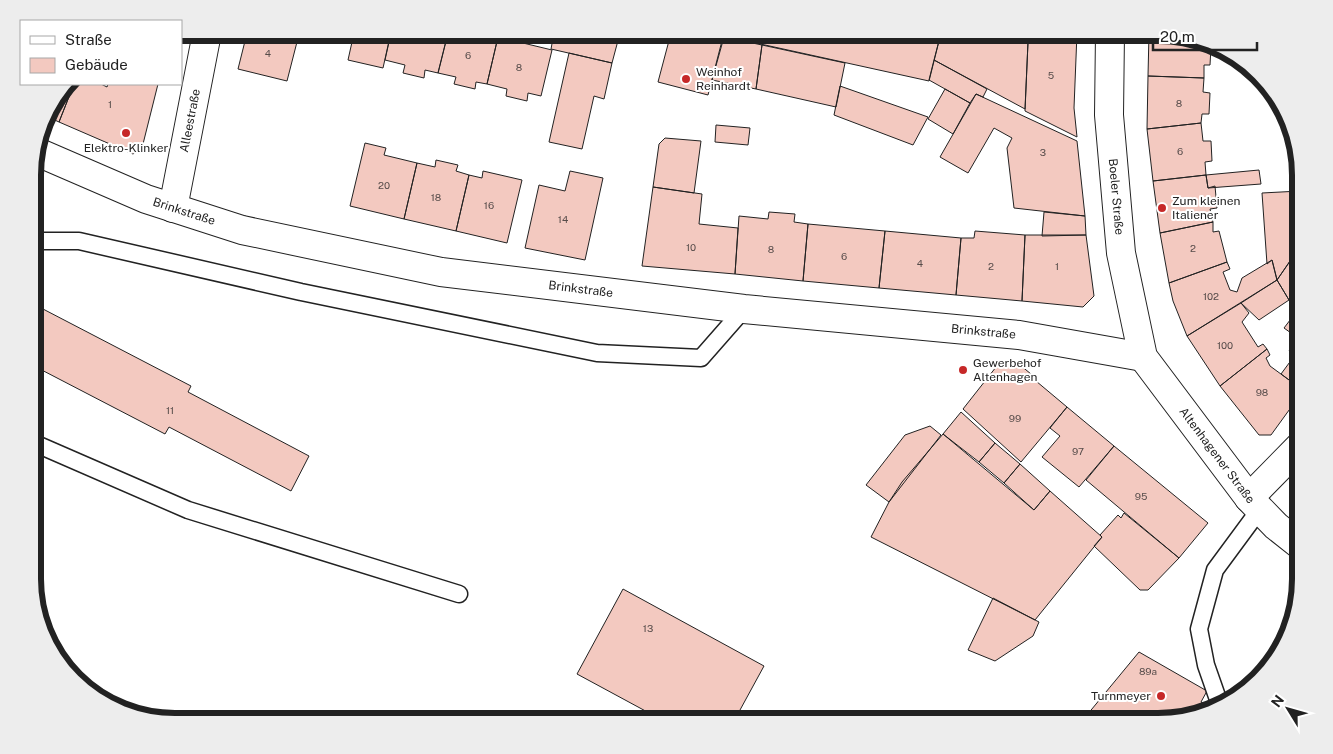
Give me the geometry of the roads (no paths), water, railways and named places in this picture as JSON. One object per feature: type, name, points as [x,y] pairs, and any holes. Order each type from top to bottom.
[{"type":"street","name":"Alleestraße","points":[[173,208],[205,41]]},
{"type":"street","name":"Boeler Straße","points":[[1110,41],[1109,115],[1121,253],[1143,357]]},
{"type":"street","name":"Brinkstraße","points":[[43,154],[146,199],[242,230],[442,272],[744,309],[1020,336],[1143,357]]},
{"type":"street","name":"Altenhagener Straße","points":[[1143,357],[1255,504],[1291,537]]},
{"type":"street","points":[[1255,504],[1291,458]]},
{"type":"lane","points":[[41,241],[79,241],[301,292],[597,353],[701,358],[744,309]]},
{"type":"lane","points":[[41,446],[188,510],[459,594]]},
{"type":"lane","points":[[1218,699],[1206,665],[1199,628],[1215,570],[1255,504]]},
{"type":"place","name":"Weinhof Reinhardt","points":[[686,79]]},
{"type":"place","name":"Elektro-Klinker","points":[[126,133]]},
{"type":"place","name":"Zum kleinen Italiener","points":[[1162,208]]},
{"type":"place","name":"Gewerbehof Altenhagen","points":[[963,370]]},
{"type":"place","name":"Turnmeyer","points":[[1161,696]]}]
